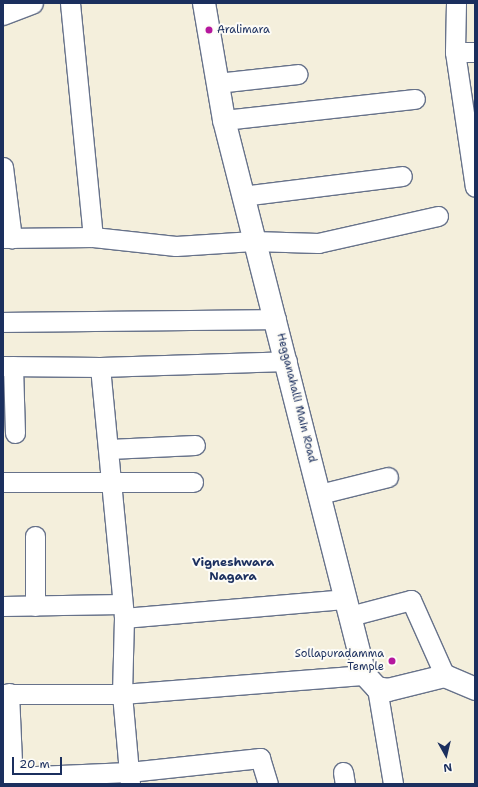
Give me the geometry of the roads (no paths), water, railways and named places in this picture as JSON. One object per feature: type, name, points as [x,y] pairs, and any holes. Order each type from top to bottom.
[{"type":"main road","points":[[3,14],[32,3]]},
{"type":"main road","name":"Hegganahalli Main Road","points":[[204,3],[224,120],[253,241],[287,361],[348,607],[371,681]]},
{"type":"main road","points":[[371,681],[388,690],[445,676],[475,689]]},
{"type":"street","points":[[70,3],[93,237]]},
{"type":"street","points":[[456,3],[455,52],[470,138],[475,187]]},
{"type":"street","points":[[455,52],[475,52]]},
{"type":"street","points":[[217,83],[298,74]]},
{"type":"street","points":[[224,120],[415,100]]},
{"type":"street","points":[[3,167],[7,238],[93,237],[176,246],[253,241],[318,243],[438,216]]},
{"type":"street","points":[[242,196],[402,176]]},
{"type":"street","points":[[3,322],[276,319]]},
{"type":"street","points":[[15,433],[8,366],[100,367],[287,361]]},
{"type":"street","points":[[100,367],[114,482],[123,611],[122,694],[129,778]]},
{"type":"street","points":[[109,449],[194,445]]},
{"type":"street","points":[[320,494],[388,477]]},
{"type":"street","points":[[3,482],[193,482]]},
{"type":"street","points":[[35,536],[35,606]]},
{"type":"street","points":[[3,606],[35,606],[123,611],[348,607],[411,600],[445,676]]},
{"type":"street","points":[[268,784],[260,758],[129,778],[13,780],[7,752],[6,694],[122,694],[371,681],[393,784]]},
{"type":"place","name":"Aralimara","points":[[209,30]]},
{"type":"place","name":"Sollapuradamma Temple","points":[[392,661]]},
{"type":"district","name":"Vigneshwara Nagara","points":[[233,570]]}]
